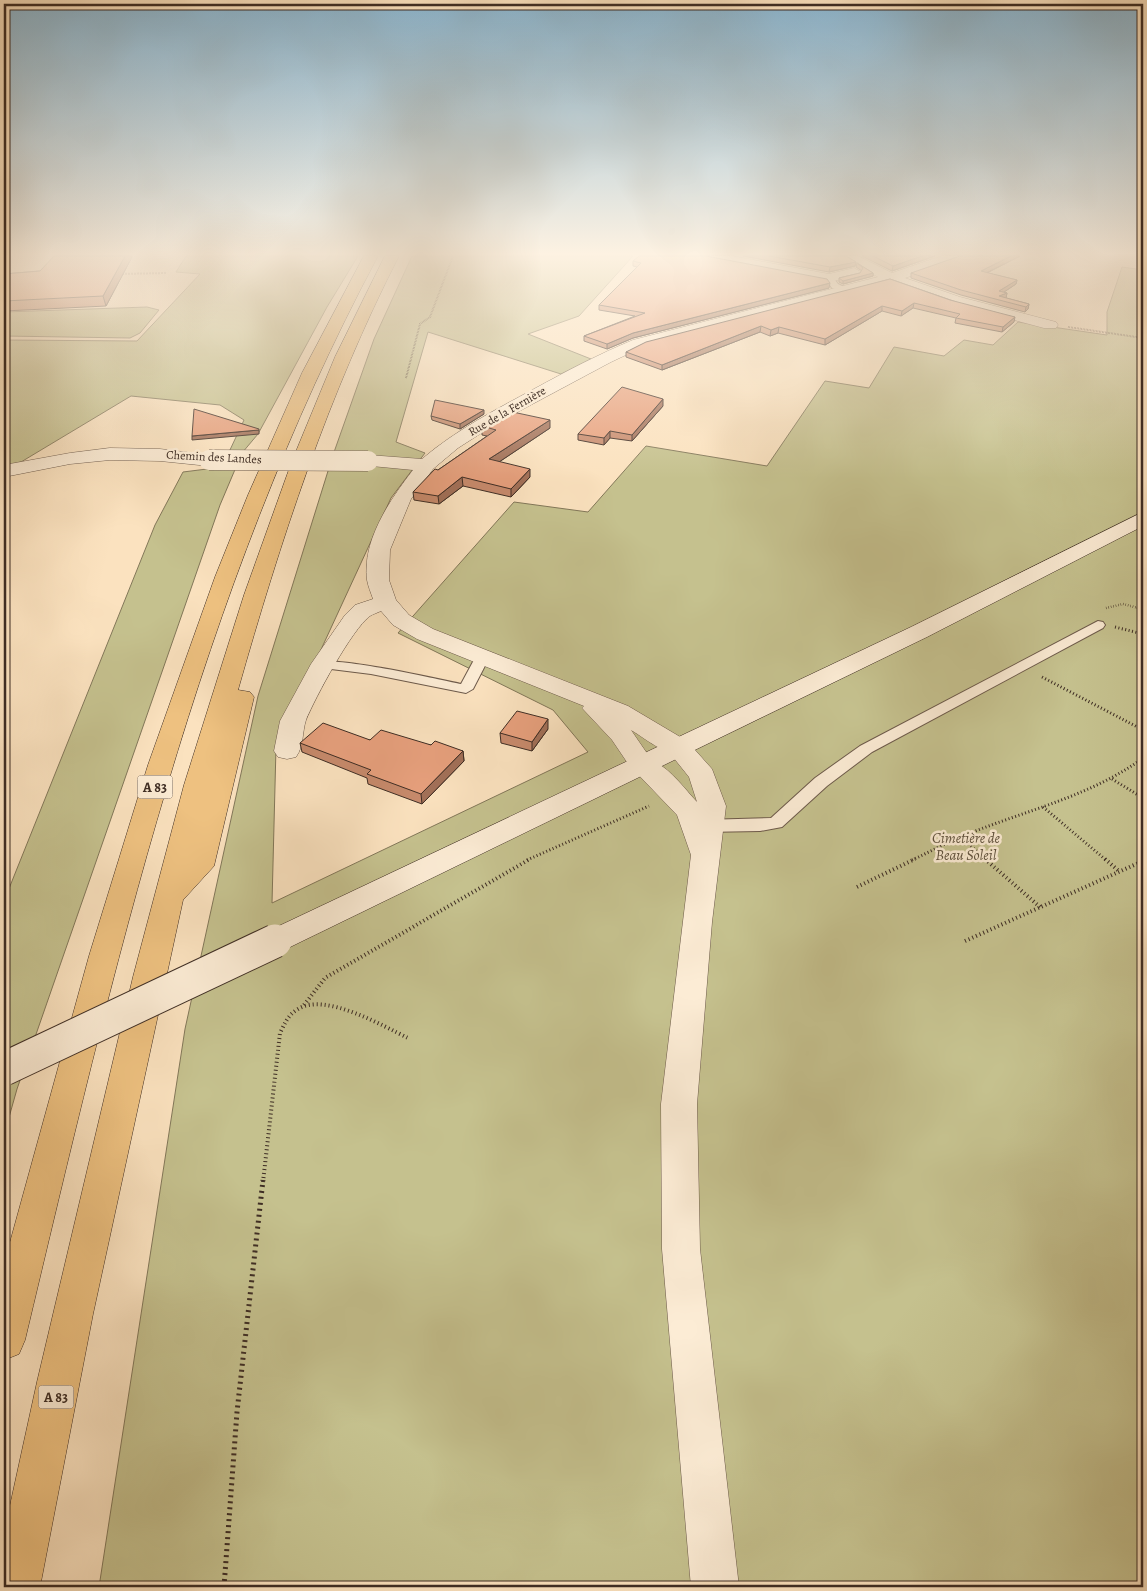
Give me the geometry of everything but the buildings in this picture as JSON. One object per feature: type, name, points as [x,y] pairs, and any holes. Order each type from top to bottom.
[{"type":"highway","name":"A 83","points":[[4,1340],[55,1139],[121,902],[190,675],[252,510],[280,442],[332,330]]},
{"type":"highway","name":"A 83","points":[[16,1587],[96,1208],[168,898],[196,788],[228,676],[276,533],[324,403],[356,330]]},
{"type":"highway","points":[[168,898],[199,866],[245,681],[295,525],[342,392],[368,330]]},
{"type":"street","name":"Rue de la Fernière","points":[[684,330],[630,347],[562,380],[491,419],[451,444],[426,465],[402,499],[379,550],[378,580],[385,602],[401,620],[425,634],[482,658],[619,711],[678,747],[702,775],[712,806],[703,836],[679,1104],[681,1240],[715,1587]]},
{"type":"street","name":"Chemin des Landes","points":[[4,471],[59,460],[109,454],[159,455],[209,460],[368,461],[426,465]]},
{"type":"street","points":[[4,1069],[920,632],[1143,518]]},
{"type":"street","points":[[287,751],[293,720],[323,664],[353,620],[363,610],[385,602]]},
{"type":"street","name":"Rue de la Fernière","points":[[587,700],[622,735],[642,764],[690,812],[703,836]]},
{"type":"lane","points":[[703,836],[776,823],[821,782],[866,749],[1021,666],[1103,626]]},
{"type":"lane","points":[[323,664],[371,670],[466,689],[482,658]]},
{"type":"path","points":[[406,378],[418,330]]},
{"type":"path","points":[[1088,330],[1143,338]]},
{"type":"path","points":[[1143,609],[1123,604],[1106,606],[1103,626],[1129,628],[1143,634]]},
{"type":"path","points":[[1021,666],[1143,730]]},
{"type":"path","points":[[857,887],[910,864],[960,837],[1043,807],[1112,778],[1143,758]]},
{"type":"path","points":[[1112,778],[1143,798]]},
{"type":"path","points":[[224,1587],[237,1412],[272,1094],[280,1033],[289,1015],[304,1005],[325,978],[528,860],[675,795]]},
{"type":"path","points":[[1043,807],[1120,872]]},
{"type":"path","points":[[960,837],[1040,907]]},
{"type":"path","points":[[965,941],[1143,861]]},
{"type":"path","points":[[304,1005],[322,1004],[349,1010],[408,1038]]},
{"type":"green space","points":[[4,330],[142,330],[130,338],[4,336]]},
{"type":"green space","points":[[147,330],[314,330],[258,434],[242,453],[220,505],[17,1089],[4,1135],[4,901],[155,525],[183,472],[215,468],[229,452],[244,420],[220,405],[131,396],[21,462],[4,466],[4,340],[137,341]]},
{"type":"green space","name":"Cimetière de Beau Soleil","points":[[378,330],[539,330],[528,334],[591,359],[561,374],[428,332],[396,442],[425,453],[391,498],[276,747],[272,903],[588,752],[553,710],[398,633],[514,502],[588,512],[646,446],[767,466],[825,381],[869,388],[894,347],[944,356],[964,340],[993,345],[1009,330],[1074,330],[1107,335],[1107,330],[1143,330],[1143,1587],[99,1587],[185,1029],[258,696],[333,455]]}]
